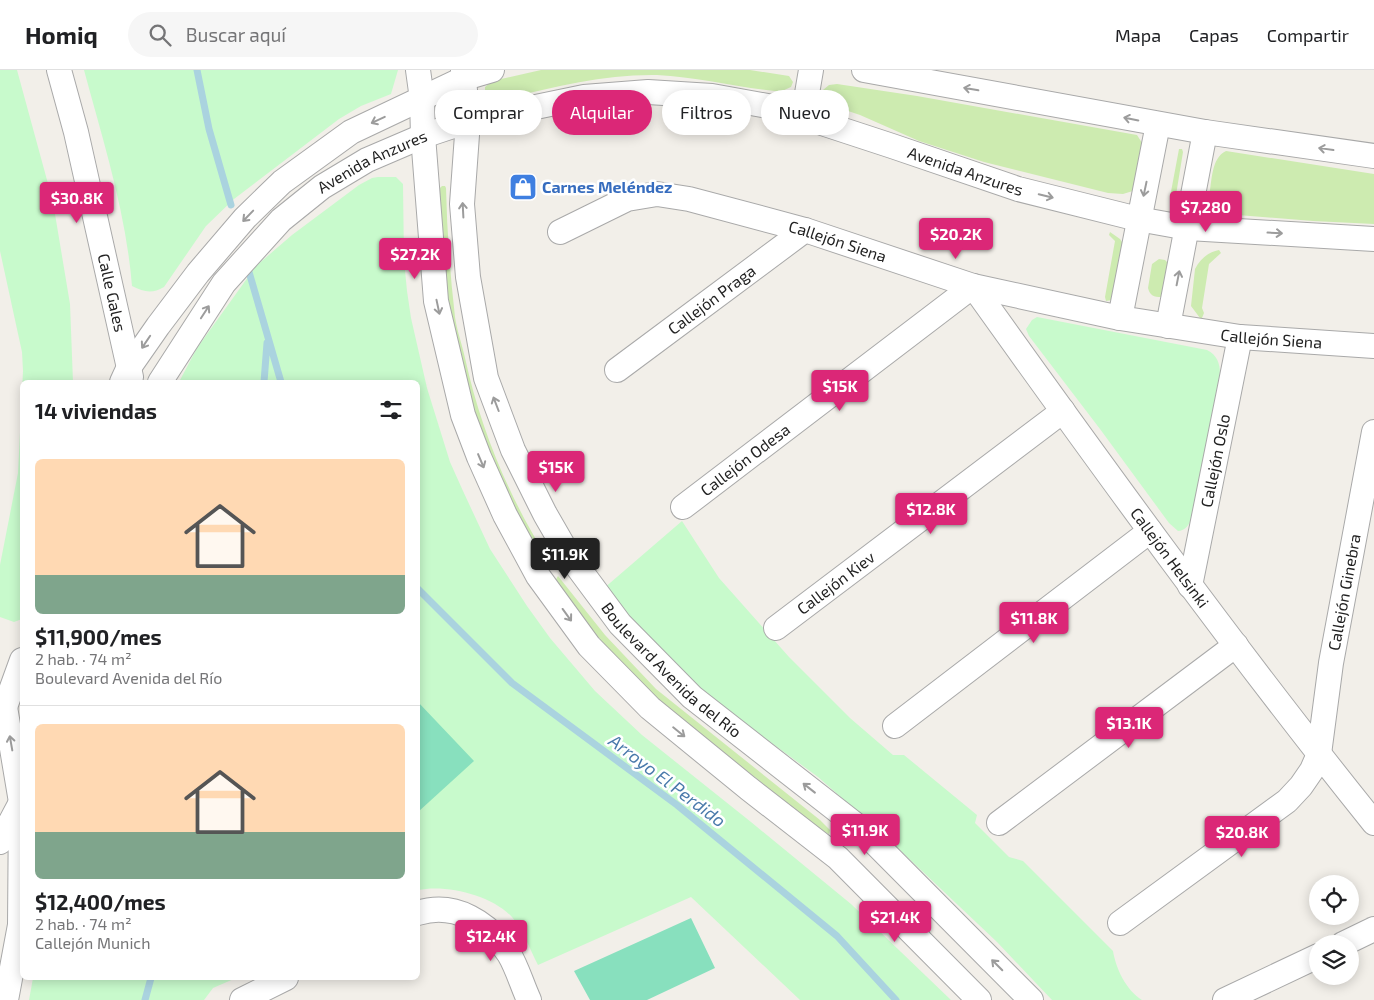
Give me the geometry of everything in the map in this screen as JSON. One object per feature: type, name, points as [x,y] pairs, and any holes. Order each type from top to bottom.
[{"type":"street","name":"Calle Gales","points":[[59,70],[80,149],[128,378]]},
{"type":"street","points":[[418,70],[422,98],[423,136],[436,301],[463,415],[479,457],[505,514],[538,576],[589,646],[650,708],[838,858],[980,1000]]},
{"type":"street","name":"Avenida Anzures","points":[[128,378],[158,326],[198,273],[245,218],[282,182],[351,132],[422,98],[464,74],[492,70]]},
{"type":"street","points":[[808,90],[811,70]]},
{"type":"street","points":[[864,70],[1205,132],[1374,156]]},
{"type":"street","name":"Boulevard Avenida del Río","points":[[464,74],[465,90]]},
{"type":"street","name":"Avenida Anzures","points":[[542,106],[584,97],[648,92],[712,96],[761,106]]},
{"type":"street","points":[[1120,318],[1158,124]]},
{"type":"street","name":"Avenida Anzures","points":[[161,380],[224,283],[281,220],[322,187],[367,160],[435,132]]},
{"type":"street","name":"Avenida Anzures","points":[[849,132],[1018,189],[1138,219],[1188,228],[1374,239]]},
{"type":"street","points":[[1168,326],[1205,132]]},
{"type":"street","name":"Boulevard Avenida del Río","points":[[467,135],[462,204],[468,277],[486,378],[513,450],[545,514],[568,554],[620,624],[692,697],[861,829],[1031,1000]]},
{"type":"street","name":"Callejón Siena","points":[[560,232],[627,199],[657,194],[689,199],[805,230],[973,286],[1120,318],[1240,337],[1374,346]]},
{"type":"street","name":"Callejón Praga","points":[[616,370],[805,230]]},
{"type":"street","name":"Callejón Helsinki","points":[[973,286],[1190,586],[1374,823]]},
{"type":"street","name":"Callejón Odesa","points":[[683,507],[973,286]]},
{"type":"street","name":"Callejón Oslo","points":[[1190,586],[1240,337]]},
{"type":"street","name":"Callejón Kiev","points":[[776,628],[1063,411]]},
{"type":"street","name":"Callejón Ginebra","points":[[1120,924],[1287,801],[1312,770],[1319,754],[1331,663],[1374,432]]},
{"type":"street","points":[[895,726],[1150,531]]},
{"type":"street","points":[[538,576],[568,554]]},
{"type":"street","points":[[999,823],[1236,645]]},
{"type":"street","points":[[20,665],[2,711],[20,791]]},
{"type":"street","points":[[0,842],[20,804]]},
{"type":"street","points":[[838,858],[861,829]]},
{"type":"street","points":[[420,912],[443,909],[463,913],[477,920],[496,936],[510,955],[528,1000]]},
{"type":"street","points":[[6,1000],[20,925]]},
{"type":"street","points":[[1359,936],[1374,929]]},
{"type":"street","points":[[1225,1000],[1309,960]]},
{"type":"street","points":[[242,1000],[282,980]]},
{"type":"green space","points":[[0,70],[17,70],[53,202],[70,304],[73,380],[22,380],[22,352],[0,251]]},
{"type":"green space","points":[[84,70],[398,70],[391,94],[361,106],[339,119],[234,199],[206,226],[164,287],[156,291],[148,291],[132,286],[125,231],[119,204]]},
{"type":"green space","points":[[541,70],[750,70],[789,76],[793,82],[791,87],[784,90],[768,90],[672,76],[637,75],[597,79],[542,90],[485,90],[485,87],[492,81]]},
{"type":"green space","points":[[837,84],[917,96],[1137,135],[1144,146],[1136,190],[1123,194],[1108,193],[984,162],[919,141],[849,111],[849,90],[823,90],[829,85]]},
{"type":"green space","points":[[1179,149],[1182,149],[1183,152],[1174,198],[1170,197]]},
{"type":"green space","points":[[1226,151],[1374,174],[1374,224],[1225,214],[1217,211],[1208,200],[1215,164],[1221,154]]},
{"type":"green space","points":[[396,177],[403,184],[404,260],[407,291],[411,318],[427,388],[450,462],[490,549],[527,606],[550,638],[595,691],[642,735],[851,904],[951,1000],[800,1000],[691,897],[538,965],[516,922],[503,909],[481,897],[468,893],[442,889],[420,890],[420,380],[180,380],[197,348],[256,266],[292,235],[359,185],[372,178]]},
{"type":"green space","points":[[442,186],[446,188],[455,317],[471,383],[496,458],[517,505],[543,551],[542,554],[539,554],[518,518],[476,423],[447,302],[440,209],[440,188]]},
{"type":"green space","points":[[1110,232],[1120,239],[1126,248],[1112,300],[1106,301],[1105,297],[1115,241],[1109,235]]},
{"type":"green space","points":[[1219,250],[1221,253],[1209,264],[1202,308],[1204,313],[1202,318],[1200,318],[1191,306],[1195,269],[1205,256]]},
{"type":"green space","points":[[1159,259],[1165,260],[1169,264],[1161,297],[1156,297],[1150,293],[1148,288],[1152,264]]},
{"type":"green space","points":[[1037,317],[1207,350],[1216,357],[1219,363],[1220,374],[1192,517],[1189,525],[1181,531],[1178,531],[1169,523],[1029,336],[1026,329],[1032,320]]},
{"type":"green space","points":[[20,432],[20,620],[14,622],[0,617],[0,565],[18,473]]},
{"type":"green space","points":[[682,521],[719,578],[789,657],[850,718],[893,755],[904,755],[977,815],[975,823],[1009,857],[1023,861],[1113,951],[1123,979],[1131,991],[1142,1000],[1052,1000],[997,942],[884,835],[818,777],[698,689],[603,589]]},
{"type":"green space","points":[[558,576],[605,635],[656,689],[820,820],[830,830],[829,834],[822,831],[656,698],[602,642],[555,581]]},
{"type":"green space","points":[[420,704],[474,761],[420,810]]},
{"type":"green space","points":[[691,918],[715,968],[647,1000],[590,1000],[574,971]]},
{"type":"green space","points":[[33,980],[231,980],[213,988],[204,1000],[29,1000]]},
{"type":"waterway","name":"Arroyo El Perdido","points":[[197,70],[209,129],[231,205]]},
{"type":"waterway","name":"Arroyo El Perdido","points":[[247,265],[280,380]]},
{"type":"waterway","points":[[264,380],[267,343]]},
{"type":"waterway","name":"Arroyo El Perdido","points":[[420,591],[512,683],[677,805],[837,936],[896,1000]]},
{"type":"waterway","points":[[145,1000],[150,980]]},
{"type":"place","name":"Carnes Meléndez","points":[[523,187]]}]
